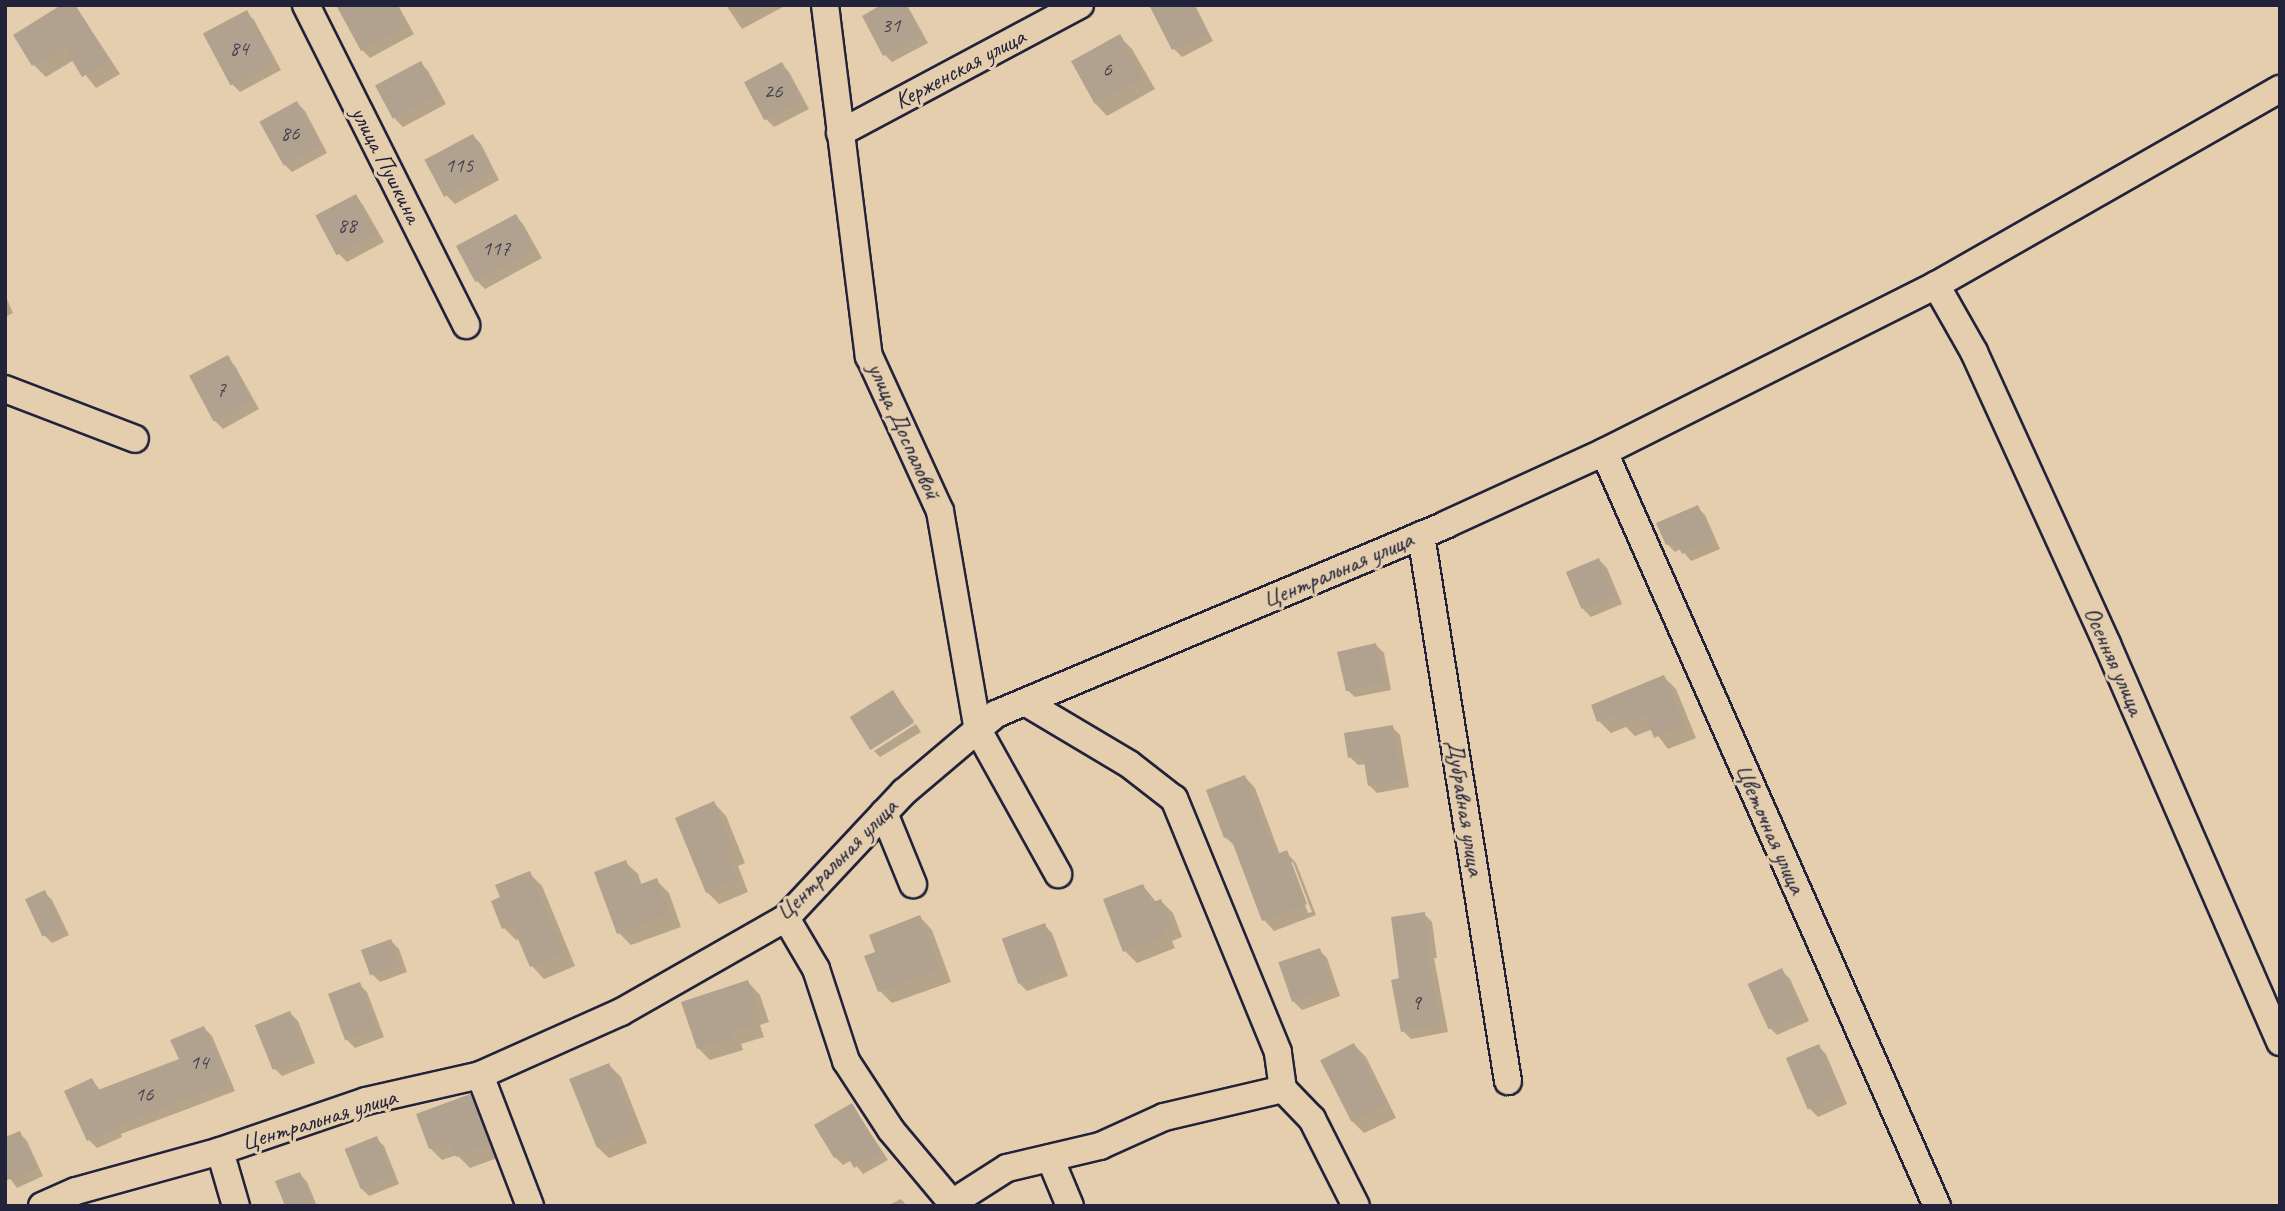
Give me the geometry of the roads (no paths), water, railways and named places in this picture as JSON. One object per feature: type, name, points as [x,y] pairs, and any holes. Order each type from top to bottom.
[{"type":"street","name":"улица Пушкина","points":[[306,5],[466,325]]},
{"type":"street","name":"улица Доспаловой","points":[[825,5],[869,356],[940,511],[978,730],[1058,874]]},
{"type":"street","name":"Керженская улица","points":[[840,133],[1080,5]]},
{"type":"street","name":"Центральная улица","points":[[42,1206],[76,1191],[220,1151],[366,1101],[480,1075],[621,1012],[786,918],[904,792],[996,714],[1421,535],[1604,452],[1936,285],[2280,89]]},
{"type":"street","name":"Осенняя улица","points":[[1936,285],[1973,352],[2107,644],[2280,1042]]},
{"type":"street","points":[[5,389],[135,439]]},
{"type":"street","name":"Цветочная улица","points":[[1604,452],[1937,1206]]},
{"type":"street","name":"Дубравная улица","points":[[1421,535],[1508,1081]]},
{"type":"street","points":[[1026,702],[1129,764],[1174,799],[1278,1052],[1283,1089],[1312,1119],[1356,1206]]},
{"type":"street","points":[[884,813],[913,884]]},
{"type":"street","points":[[786,918],[816,969],[846,1061],[891,1130],[951,1204],[1007,1168],[1100,1146],[1164,1117],[1283,1089]]},
{"type":"street","points":[[480,1075],[530,1206]]},
{"type":"street","points":[[220,1151],[236,1206]]},
{"type":"street","points":[[1050,1158],[1070,1206]]}]
